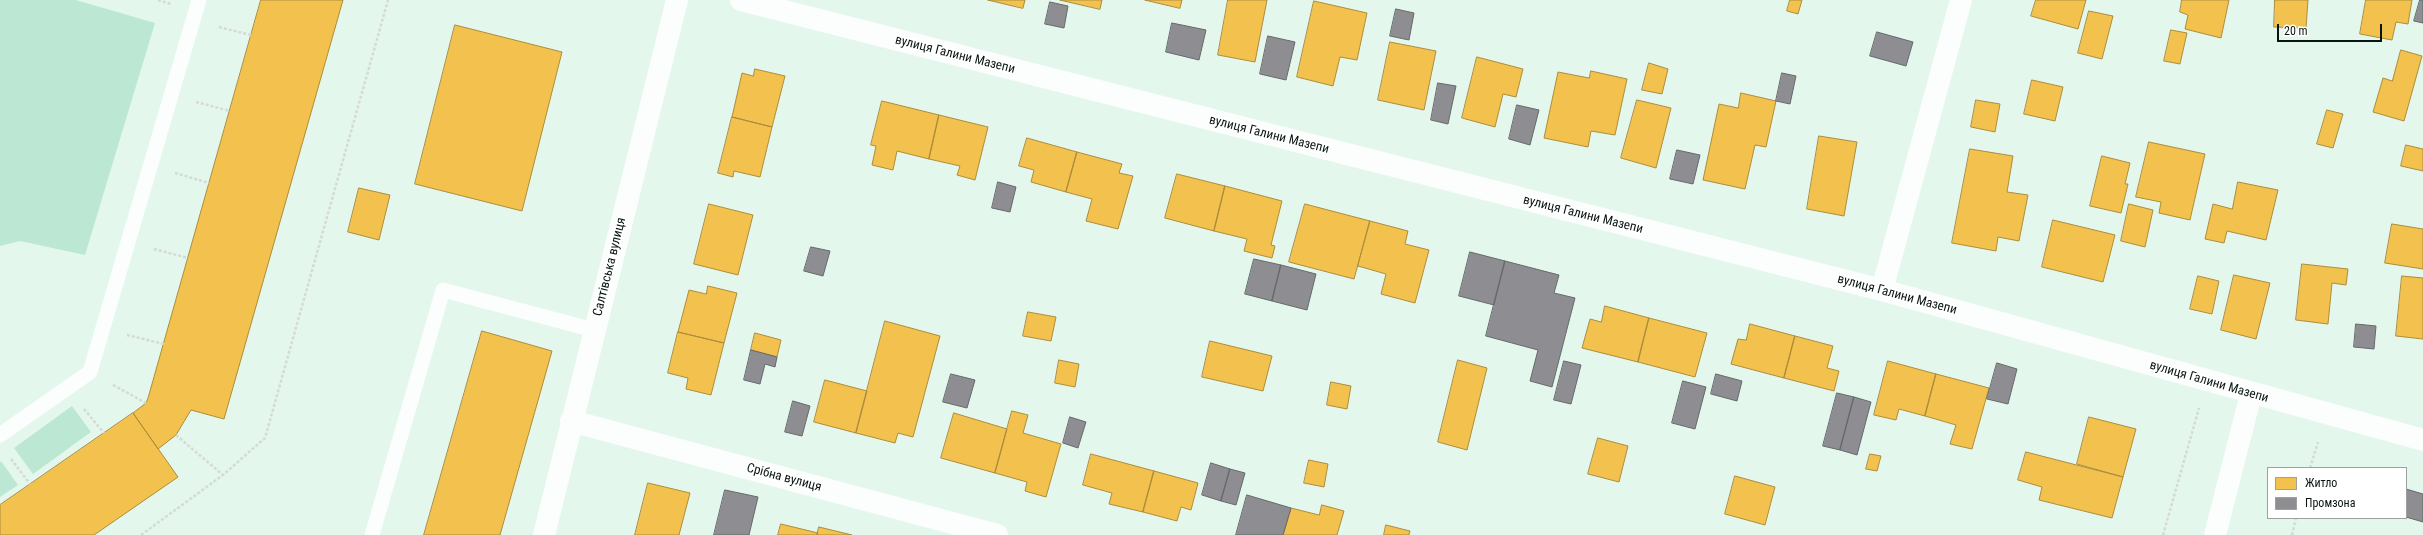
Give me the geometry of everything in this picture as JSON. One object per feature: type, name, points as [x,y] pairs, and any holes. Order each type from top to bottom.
[{"type":"street","name":"Салтівська вулиця","points":[[544,535],[571,421],[677,0]]},
{"type":"street","name":"вулиця Галини Мазепи","points":[[741,0],[1882,290],[2251,394],[2423,440]]},
{"type":"street","points":[[1882,290],[1961,0]]},
{"type":"street","points":[[2215,535],[2251,394]]},
{"type":"street","name":"Срібна вулиця","points":[[571,421],[997,535]]},
{"type":"lane","points":[[0,435],[90,372],[199,0]]},
{"type":"lane","points":[[372,535],[443,290],[594,330]]},
{"type":"path","points":[[141,535],[223,475],[265,438],[388,0]]},
{"type":"path","points":[[215,26],[252,35]]},
{"type":"path","points":[[192,101],[230,111]]},
{"type":"path","points":[[170,172],[209,183]]},
{"type":"path","points":[[147,248],[188,258]]},
{"type":"path","points":[[121,333],[164,344]]},
{"type":"path","points":[[2163,535],[2200,404],[2197,378]]},
{"type":"path","points":[[106,382],[146,403]]},
{"type":"path","points":[[79,403],[104,433]]},
{"type":"path","points":[[176,434],[223,475]]},
{"type":"path","points":[[8,454],[30,484]]},
{"type":"path","points":[[2292,535],[2296,519]]},
{"type":"green space","points":[[0,0],[76,0],[155,23],[85,255],[20,241],[0,246]]},
{"type":"green space","points":[[72,406],[91,432],[33,474],[14,448]]},
{"type":"green space","points":[[1,461],[18,485],[0,497],[0,462]]},
{"type":"building: Житло","points":[[261,0],[343,0],[224,419],[191,410],[176,435],[158,449],[133,413],[146,403],[148,398]]},
{"type":"building: Житло","points":[[988,0],[1025,0],[1023,8]]},
{"type":"building: Житло","points":[[1060,0],[1102,0],[1100,9]]},
{"type":"building: Житло","points":[[1145,0],[1182,0],[1180,8]]},
{"type":"building: Житло","points":[[1228,0],[1267,0],[1255,62],[1218,55]]},
{"type":"building: Житло","points":[[1790,0],[1802,0],[1798,14],[1787,11]]},
{"type":"building: Житло","points":[[2036,0],[2086,0],[2078,29],[2031,16]]},
{"type":"building: Житло","points":[[2182,0],[2229,0],[2221,38],[2185,29],[2188,15],[2180,12]]},
{"type":"building: Житло","points":[[2275,0],[2308,0],[2306,28],[2274,27]]},
{"type":"building: Житло","points":[[2366,0],[2412,0],[2408,24],[2396,22],[2392,40],[2360,34]]},
{"type":"building: Житло","points":[[1314,1],[1367,13],[1357,60],[1340,57],[1333,86],[1297,77]]},
{"type":"building: Житло","points":[[2089,11],[2113,16],[2102,59],[2078,53]]},
{"type":"building: Житло","points":[[455,25],[562,52],[522,211],[415,184]]},
{"type":"building: Житло","points":[[2171,30],[2187,33],[2180,64],[2164,61]]},
{"type":"building: Житло","points":[[1390,42],[1436,51],[1424,110],[1378,100]]},
{"type":"building: Житло","points":[[2401,50],[2422,56],[2404,121],[2373,112],[2383,78],[2392,81]]},
{"type":"building: Житло","points":[[1477,57],[1523,69],[1516,97],[1503,94],[1495,127],[1462,118]]},
{"type":"building: Житло","points":[[1649,63],[1668,69],[1662,94],[1642,90]]},
{"type":"building: Житло","points":[[755,69],[785,76],[772,127],[732,117],[742,73],[753,76]]},
{"type":"building: Житло","points":[[1591,71],[1627,79],[1615,135],[1591,131],[1588,147],[1544,138],[1558,72],[1589,78]]},
{"type":"building: Житло","points":[[2032,80],[2063,87],[2055,121],[2024,114]]},
{"type":"building: Житло","points":[[1741,93],[1776,101],[1766,147],[1755,145],[1745,189],[1703,180],[1719,104],[1738,108]]},
{"type":"building: Житло","points":[[1637,100],[1671,108],[1656,168],[1621,158]]},
{"type":"building: Житло","points":[[1976,100],[2000,104],[1995,132],[1971,127]]},
{"type":"building: Житло","points":[[882,101],[939,115],[929,159],[897,151],[893,170],[872,165],[876,146],[871,145]]},
{"type":"building: Житло","points":[[2327,110],[2343,114],[2333,148],[2317,144]]},
{"type":"building: Житло","points":[[939,115],[988,127],[975,180],[957,175],[960,166],[929,159]]},
{"type":"building: Житло","points":[[732,117],[772,127],[760,177],[734,171],[733,177],[718,173]]},
{"type":"building: Житло","points":[[1819,136],[1857,142],[1844,216],[1807,209]]},
{"type":"building: Житло","points":[[1027,138],[1077,152],[1066,192],[1031,182],[1034,170],[1019,166]]},
{"type":"building: Житло","points":[[2149,142],[2205,154],[2190,220],[2159,213],[2161,202],[2136,197]]},
{"type":"building: Житло","points":[[2406,145],[2423,149],[2423,171],[2401,166]]},
{"type":"building: Житло","points":[[1970,149],[2013,156],[2007,192],[2028,195],[2019,241],[1998,237],[1996,251],[1952,243]]},
{"type":"building: Житло","points":[[1077,152],[1122,164],[1119,173],[1133,176],[1118,229],[1086,221],[1092,199],[1066,192]]},
{"type":"building: Житло","points":[[2102,156],[2130,163],[2125,184],[2128,184],[2121,213],[2090,206]]},
{"type":"building: Житло","points":[[1177,174],[1225,186],[1214,231],[1165,218]]},
{"type":"building: Житло","points":[[2238,182],[2278,190],[2266,240],[2227,231],[2224,243],[2205,239],[2213,204],[2232,209]]},
{"type":"building: Житло","points":[[1225,186],[1282,201],[1271,245],[1275,246],[1272,258],[1244,251],[1247,239],[1214,231]]},
{"type":"building: Житло","points":[[359,188],[390,195],[379,240],[348,232]]},
{"type":"building: Житло","points":[[709,204],[753,215],[738,275],[694,264]]},
{"type":"building: Житло","points":[[1305,204],[1370,221],[1354,279],[1289,262]]},
{"type":"building: Житло","points":[[2129,204],[2153,210],[2145,247],[2121,241]]},
{"type":"building: Житло","points":[[2053,220],[2115,235],[2103,282],[2042,267]]},
{"type":"building: Житло","points":[[1370,221],[1408,231],[1405,244],[1429,250],[1415,303],[1381,294],[1386,274],[1358,266]]},
{"type":"building: Житло","points":[[2392,224],[2423,229],[2423,269],[2385,263]]},
{"type":"building: Житло","points":[[2302,264],[2348,269],[2346,285],[2332,283],[2328,324],[2296,320]]},
{"type":"building: Житло","points":[[2234,275],[2270,283],[2256,339],[2221,330]]},
{"type":"building: Житло","points":[[2198,276],[2219,281],[2212,314],[2190,309]]},
{"type":"building: Житло","points":[[2402,276],[2423,278],[2423,339],[2396,336]]},
{"type":"building: Житло","points":[[708,286],[737,293],[724,343],[678,332],[689,290],[706,294]]},
{"type":"building: Житло","points":[[1605,306],[1649,318],[1638,362],[1582,348],[1590,319],[1601,322]]},
{"type":"building: Житло","points":[[1028,312],[1056,317],[1051,341],[1023,336]]},
{"type":"building: Житло","points":[[1649,318],[1707,333],[1695,377],[1638,362]]},
{"type":"building: Житло","points":[[885,321],[940,336],[913,437],[898,433],[895,443],[856,433]]},
{"type":"building: Житло","points":[[1750,324],[1795,336],[1784,378],[1731,364],[1738,339],[1746,340]]},
{"type":"building: Житло","points":[[482,331],[552,351],[500,535],[424,535]]},
{"type":"building: Житло","points":[[678,332],[724,343],[711,395],[686,389],[688,378],[668,373]]},
{"type":"building: Житло","points":[[755,333],[781,340],[777,357],[751,350]]},
{"type":"building: Житло","points":[[1795,336],[1833,346],[1827,368],[1839,371],[1834,391],[1784,378]]},
{"type":"building: Житло","points":[[1210,341],[1272,356],[1263,391],[1202,377]]},
{"type":"building: Житло","points":[[1059,360],[1079,364],[1075,387],[1055,383]]},
{"type":"building: Житло","points":[[1458,360],[1487,368],[1467,450],[1438,442]]},
{"type":"building: Житло","points":[[1888,361],[1936,374],[1925,416],[1899,409],[1896,420],[1874,415]]},
{"type":"building: Житло","points":[[1936,374],[1989,388],[1972,449],[1950,444],[1956,425],[1925,416]]},
{"type":"building: Житло","points":[[825,380],[867,391],[856,433],[814,422]]},
{"type":"building: Житло","points":[[1331,382],[1351,386],[1347,409],[1327,405]]},
{"type":"building: Житло","points":[[1012,411],[1028,415],[1023,433],[1061,444],[1046,497],[1025,491],[1027,482],[995,473]]},
{"type":"building: Житло","points":[[133,413],[178,477],[94,535],[0,535],[0,505]]},
{"type":"building: Житло","points":[[954,413],[1007,429],[995,473],[941,458]]},
{"type":"building: Житло","points":[[2089,417],[2136,429],[2123,477],[2077,464]]},
{"type":"building: Житло","points":[[1598,438],[1628,446],[1619,482],[1588,474]]},
{"type":"building: Житло","points":[[2026,452],[2123,477],[2112,518],[2039,500],[2042,487],[2018,480]]},
{"type":"building: Житло","points":[[1091,454],[1154,471],[1143,512],[1109,504],[1112,493],[1083,485]]},
{"type":"building: Житло","points":[[1870,454],[1881,456],[1877,471],[1866,469]]},
{"type":"building: Житло","points":[[1309,460],[1328,464],[1324,487],[1304,483]]},
{"type":"building: Житло","points":[[1154,471],[1198,483],[1191,510],[1181,507],[1177,521],[1143,512]]},
{"type":"building: Житло","points":[[1735,476],[1775,487],[1765,525],[1725,514]]},
{"type":"building: Житло","points":[[648,483],[690,493],[679,535],[635,535]]},
{"type":"building: Житло","points":[[1322,505],[1344,511],[1337,535],[1283,535],[1291,508],[1319,515]]},
{"type":"building: Житло","points":[[781,524],[818,533],[817,535],[778,535]]},
{"type":"building: Житло","points":[[1386,525],[1410,531],[1409,535],[1384,535]]},
{"type":"building: Житло","points":[[819,527],[852,535],[817,535]]},
{"type":"building: Промзона","points":[[2420,0],[2423,0],[2423,23],[2414,21]]},
{"type":"building: Промзона","points":[[1050,2],[1068,6],[1064,28],[1045,24]]},
{"type":"building: Промзона","points":[[1396,9],[1414,13],[1409,40],[1390,36]]},
{"type":"building: Промзона","points":[[1172,23],[1206,30],[1199,60],[1166,52]]},
{"type":"building: Промзона","points":[[1877,32],[1913,42],[1906,66],[1870,56]]},
{"type":"building: Промзона","points":[[1268,36],[1295,42],[1286,80],[1260,74]]},
{"type":"building: Промзона","points":[[1782,73],[1796,76],[1790,104],[1776,101]]},
{"type":"building: Промзона","points":[[1438,83],[1456,86],[1448,124],[1431,120]]},
{"type":"building: Промзона","points":[[1517,105],[1539,110],[1530,145],[1509,139]]},
{"type":"building: Промзона","points":[[1677,150],[1700,155],[1693,184],[1670,179]]},
{"type":"building: Промзона","points":[[998,182],[1016,187],[1010,212],[992,208]]},
{"type":"building: Промзона","points":[[811,247],[830,251],[823,276],[804,271]]},
{"type":"building: Промзона","points":[[1470,252],[1505,261],[1494,305],[1459,296]]},
{"type":"building: Промзона","points":[[1254,259],[1281,265],[1272,301],[1245,294]]},
{"type":"building: Промзона","points":[[1505,261],[1559,275],[1554,293],[1575,298],[1552,387],[1530,381],[1538,350],[1486,336]]},
{"type":"building: Промзона","points":[[1281,265],[1316,274],[1307,310],[1272,301]]},
{"type":"building: Промзона","points":[[2356,324],[2376,326],[2374,349],[2354,347]]},
{"type":"building: Промзона","points":[[751,350],[777,357],[775,367],[765,364],[760,384],[744,380]]},
{"type":"building: Промзона","points":[[1564,361],[1581,365],[1571,404],[1554,400]]},
{"type":"building: Промзона","points":[[1997,363],[2017,369],[2008,404],[1987,399]]},
{"type":"building: Промзона","points":[[951,374],[975,380],[967,408],[943,402]]},
{"type":"building: Промзона","points":[[1716,374],[1742,381],[1737,401],[1711,394]]},
{"type":"building: Промзона","points":[[1683,381],[1706,387],[1695,429],[1672,423]]},
{"type":"building: Промзона","points":[[1837,393],[1854,397],[1840,450],[1823,446]]},
{"type":"building: Промзона","points":[[1854,397],[1871,402],[1857,455],[1840,450]]},
{"type":"building: Промзона","points":[[793,401],[810,406],[802,436],[785,432]]},
{"type":"building: Промзона","points":[[1070,417],[1086,422],[1078,448],[1063,443]]},
{"type":"building: Промзона","points":[[1211,463],[1230,469],[1221,501],[1202,495]]},
{"type":"building: Промзона","points":[[1230,469],[1245,473],[1236,505],[1221,501]]},
{"type":"building: Промзона","points":[[2407,489],[2423,494],[2423,522],[2407,517]]},
{"type":"building: Промзона","points":[[725,490],[758,497],[749,535],[714,535]]},
{"type":"building: Промзона","points":[[1247,495],[1291,508],[1283,535],[1236,535]]}]
